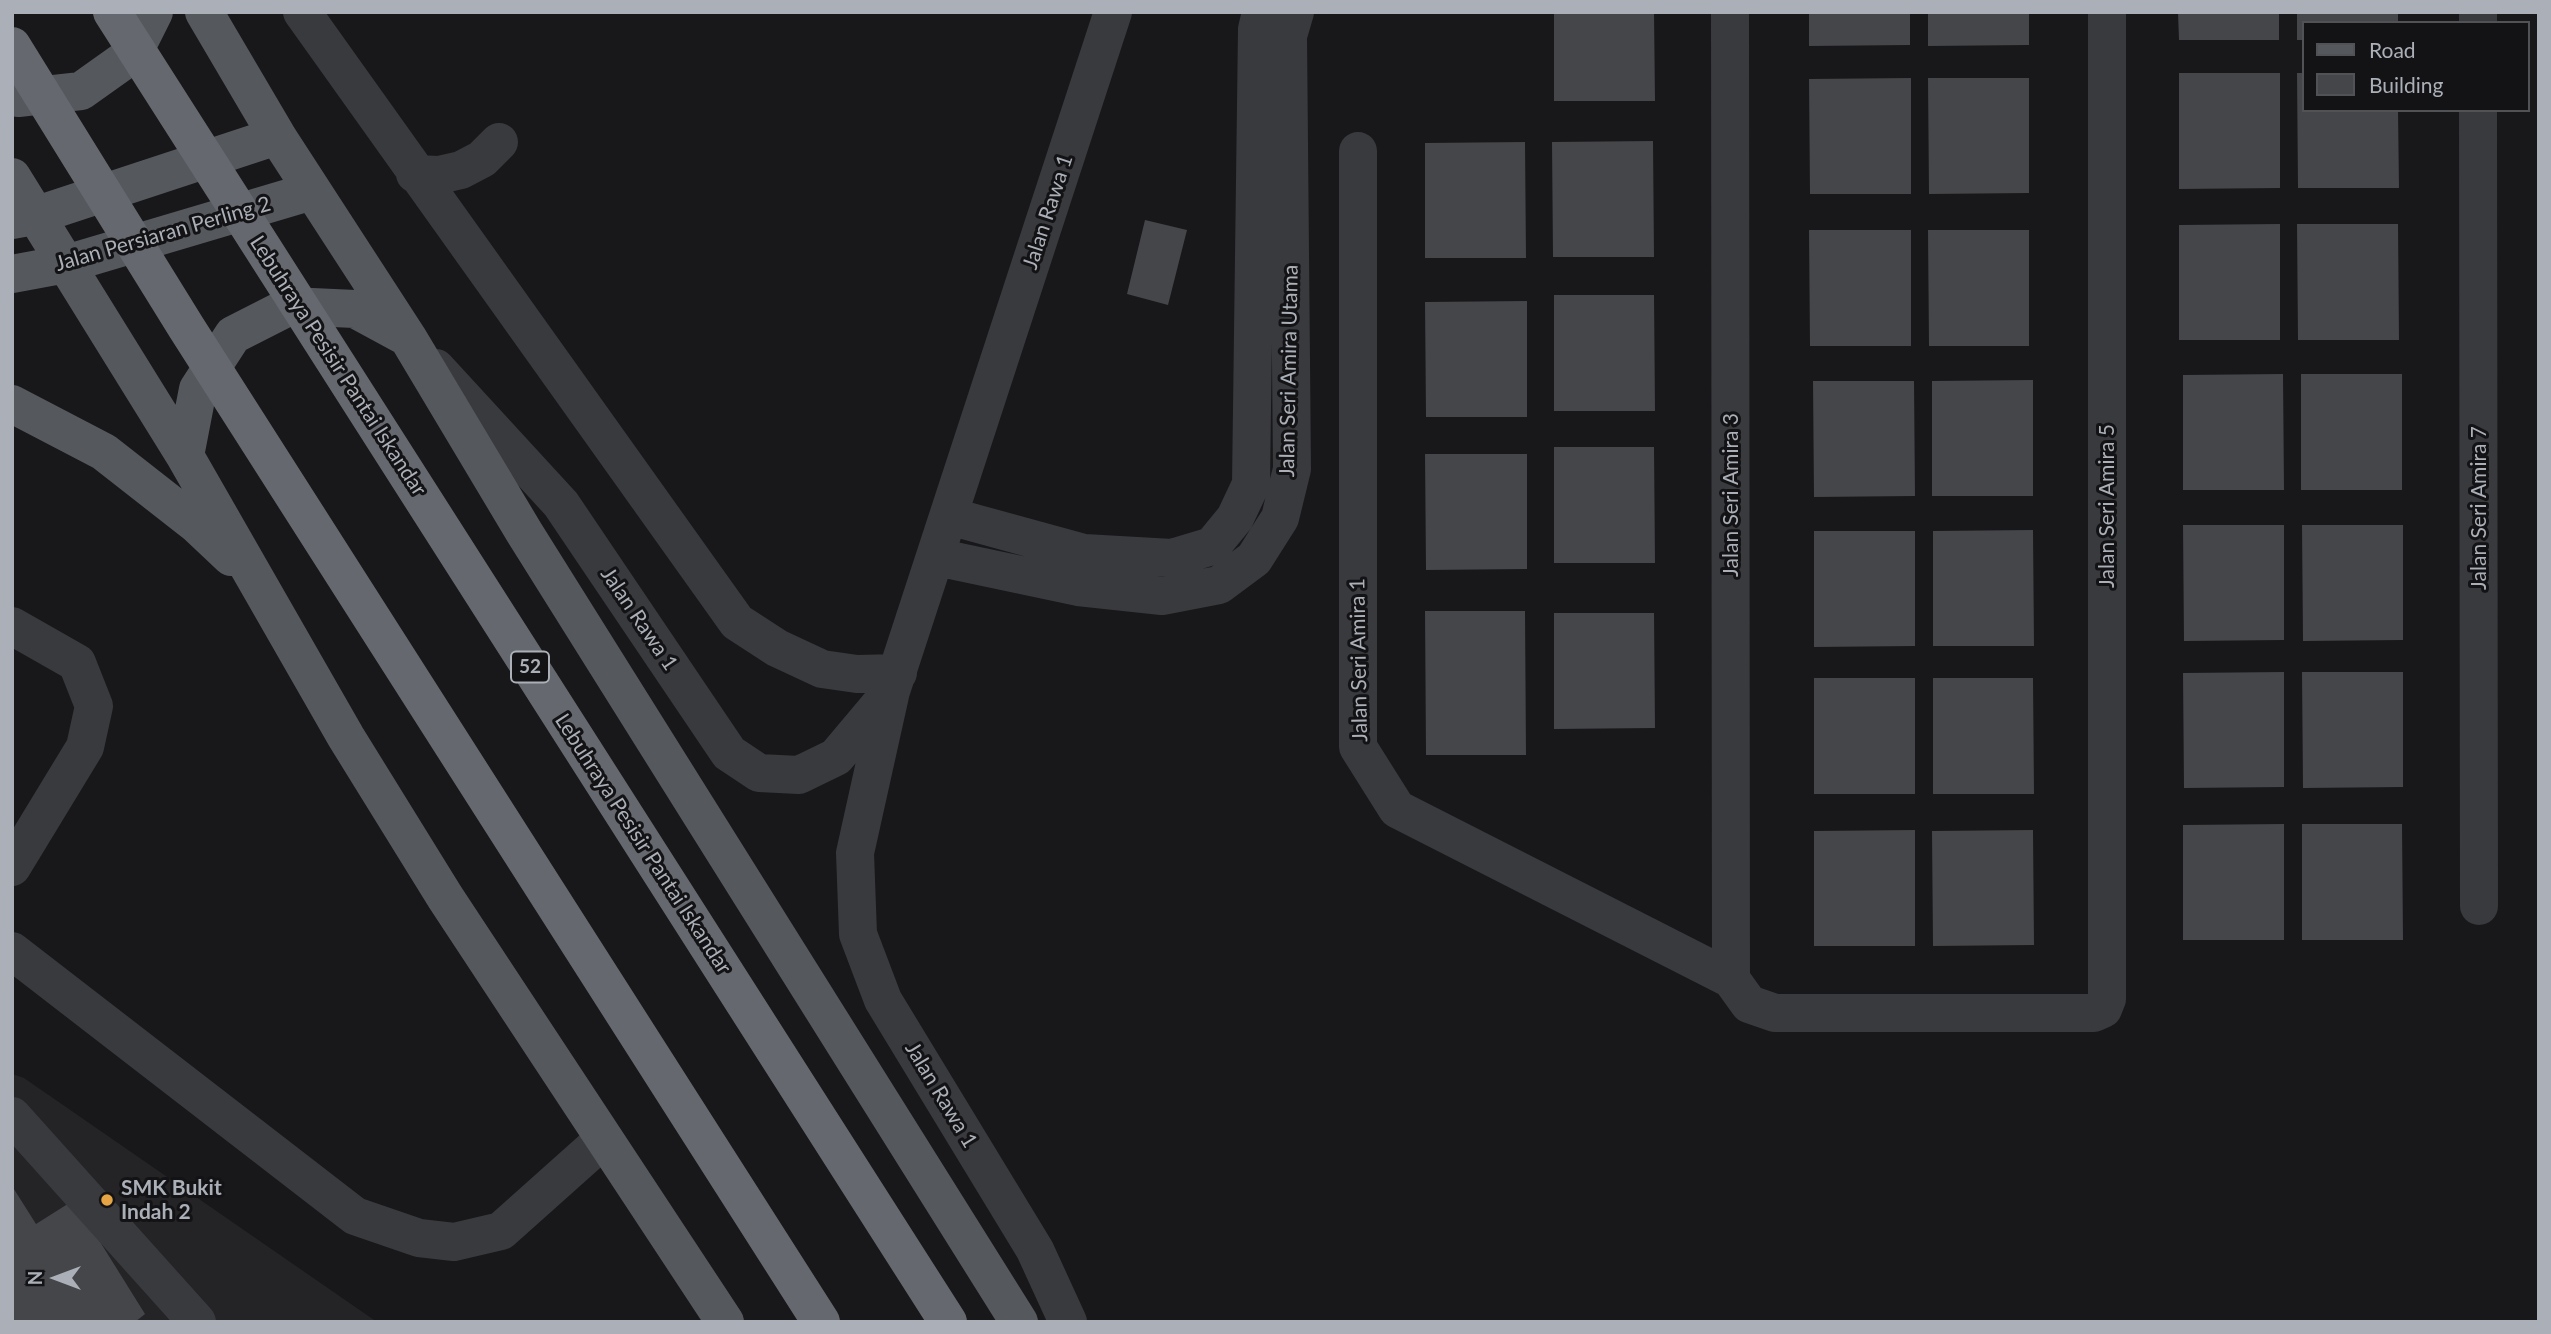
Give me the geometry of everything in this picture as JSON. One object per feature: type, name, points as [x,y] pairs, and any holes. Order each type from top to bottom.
[{"type":"highway","name":"Lebuhraya Pesisir Pantai Iskandar","points":[[112,12],[948,1322]]},
{"type":"highway","points":[[12,46],[194,338],[821,1322]]},
{"type":"main road","points":[[12,96],[18,99],[81,91],[133,54],[154,12]]},
{"type":"main road","points":[[204,12],[277,136],[408,338],[524,532],[1019,1322]]},
{"type":"main road","points":[[23,218],[277,136]]},
{"type":"main road","points":[[12,177],[23,218],[66,264],[185,456],[346,737],[438,886],[725,1322]]},
{"type":"main road","name":"Jalan Persiaran Perling 2","points":[[12,274],[66,264],[312,191]]},
{"type":"main road","points":[[185,456],[198,389],[233,335],[290,306],[355,309],[408,338]]},
{"type":"main road","points":[[12,404],[104,452],[196,524],[258,582]]},
{"type":"street","points":[[302,12],[737,622],[777,648],[822,669],[895,682]]},
{"type":"street","name":"Jalan Rawa 1","points":[[1068,1322],[1035,1251],[883,1000],[858,934],[855,853],[895,682],[1113,12]]},
{"type":"street","name":"Jalan Seri Amira Utama","points":[[949,516],[1084,553],[1172,558],[1212,546],[1236,518],[1251,484],[1257,29],[1262,12]]},
{"type":"street","name":"Jalan Seri Amira Utama","points":[[936,557],[1078,587],[1162,596],[1219,585],[1254,559],[1280,518],[1292,469],[1288,36],[1295,12]]},
{"type":"street","name":"Jalan Seri Amira 3","points":[[1730,12],[1731,979]]},
{"type":"street","name":"Jalan Seri Amira 5","points":[[1775,1013],[2094,1013],[2103,1009],[2107,999],[2107,12]]},
{"type":"street","name":"Jalan Seri Amira 7","points":[[2478,112],[2479,906]]},
{"type":"street","points":[[415,174],[439,175],[461,170],[482,159],[499,142]]},
{"type":"street","name":"Jalan Seri Amira 1","points":[[1358,151],[1358,747],[1397,809],[1731,979],[1749,1004],[1775,1013]]},
{"type":"street","name":"Jalan Rawa 1","points":[[408,338],[561,504],[729,753],[759,773],[799,775],[836,757],[895,682]]},
{"type":"street","points":[[12,626],[77,663],[93,706],[85,747],[12,867]]},
{"type":"street","points":[[12,951],[355,1216],[419,1237],[454,1242],[501,1231],[604,1139]]},
{"type":"street","points":[[12,1116],[197,1322]]},
{"type":"shaded area","name":"SMK Bukit Indah 2","points":[[12,1074],[24,1078],[377,1322],[12,1322]]},
{"type":"building","points":[[1554,12],[1654,12],[1655,101],[1554,101]]},
{"type":"building","points":[[1809,12],[1910,12],[1910,45],[1809,46]]},
{"type":"building","points":[[1928,12],[2029,12],[2029,45],[1928,46]]},
{"type":"building","points":[[2178,12],[2279,12],[2279,40],[2179,40]]},
{"type":"building","points":[[2297,12],[2398,12],[2398,21],[2302,21],[2302,40],[2297,40]]},
{"type":"building","points":[[2179,73],[2280,73],[2280,188],[2179,189]]},
{"type":"building","points":[[2297,73],[2302,73],[2302,112],[2398,112],[2399,188],[2298,188]]},
{"type":"building","points":[[1911,78],[1911,194],[1810,194],[1809,79]]},
{"type":"building","points":[[1928,78],[2029,78],[2029,193],[1929,194]]},
{"type":"building","points":[[1653,141],[1654,257],[1553,257],[1552,142]]},
{"type":"building","points":[[1525,142],[1526,258],[1425,258],[1425,143]]},
{"type":"building","points":[[1145,220],[1187,230],[1168,305],[1127,294]]},
{"type":"building","points":[[2280,224],[2280,340],[2179,340],[2179,225]]},
{"type":"building","points":[[2297,224],[2398,224],[2399,340],[2298,340]]},
{"type":"building","points":[[1809,230],[1911,230],[1911,346],[1810,346]]},
{"type":"building","points":[[1928,230],[2029,230],[2029,346],[1929,346]]},
{"type":"building","points":[[1554,295],[1654,295],[1655,411],[1554,411]]},
{"type":"building","points":[[1527,301],[1527,417],[1426,417],[1425,302]]},
{"type":"building","points":[[2283,374],[2284,490],[2183,490],[2183,375]]},
{"type":"building","points":[[2301,374],[2402,374],[2402,490],[2301,490]]},
{"type":"building","points":[[2033,380],[2033,496],[1932,496],[1932,381]]},
{"type":"building","points":[[1813,381],[1914,381],[1915,496],[1814,497]]},
{"type":"building","points":[[1554,447],[1654,447],[1655,563],[1554,563]]},
{"type":"building","points":[[1425,454],[1527,454],[1527,569],[1426,570]]},
{"type":"building","points":[[2183,525],[2284,525],[2284,640],[2184,641]]},
{"type":"building","points":[[2302,525],[2403,525],[2403,640],[2303,641]]},
{"type":"building","points":[[2033,530],[2034,646],[1933,646],[1933,531]]},
{"type":"building","points":[[1814,531],[1915,531],[1915,646],[1814,647]]},
{"type":"building","points":[[1425,611],[1525,611],[1526,755],[1426,755]]},
{"type":"building","points":[[1554,613],[1654,613],[1655,728],[1554,729]]},
{"type":"building","points":[[2284,672],[2284,787],[2184,788],[2183,673]]},
{"type":"building","points":[[2302,672],[2403,672],[2403,787],[2303,788]]},
{"type":"building","points":[[1814,678],[1915,678],[1915,794],[1814,794]]},
{"type":"building","points":[[1933,678],[2033,678],[2034,794],[1933,794]]},
{"type":"building","points":[[2284,824],[2284,940],[2183,940],[2183,825]]},
{"type":"building","points":[[2302,824],[2402,824],[2403,940],[2302,940]]},
{"type":"building","points":[[1915,830],[1915,946],[1814,946],[1814,831]]},
{"type":"building","points":[[2033,830],[2034,945],[1933,946],[1932,831]]},
{"type":"building","points":[[12,1186],[36,1224],[74,1200],[145,1314],[135,1322],[12,1322]]},
{"type":"place","name":"SMK Bukit Indah 2","points":[[107,1200]]}]
